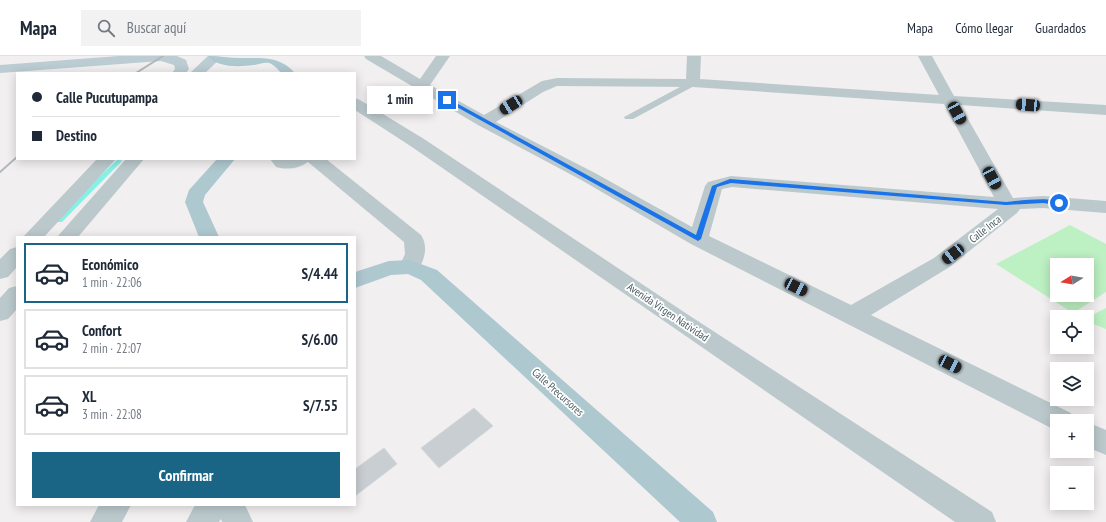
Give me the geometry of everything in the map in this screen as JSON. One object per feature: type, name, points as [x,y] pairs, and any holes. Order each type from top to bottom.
[{"type":"main road","points":[[0,69],[161,57],[173,59],[181,63],[182,69],[180,72]]},
{"type":"main road","points":[[215,72],[221,57]]},
{"type":"main road","points":[[198,72],[221,57],[246,62],[265,57],[279,64],[288,72]]},
{"type":"main road","points":[[209,236],[194,202],[196,194],[225,160]]},
{"type":"main road","points":[[356,280],[389,268],[410,267]]},
{"type":"main road","name":"Calle Precursores","points":[[410,267],[429,275],[702,522]]},
{"type":"street","points":[[371,56],[484,122],[589,177],[698,239],[853,315],[1050,415]]},
{"type":"street","points":[[422,86],[443,56]]},
{"type":"street","points":[[693,83],[694,56]]},
{"type":"street","name":"Calle Inca","points":[[853,315],[941,263],[1010,209],[925,56]]},
{"type":"street","points":[[484,122],[547,84],[558,82],[693,83],[1106,110]]},
{"type":"street","name":"Avenida Virgen Natividad","points":[[356,104],[418,143],[981,522]]},
{"type":"street","points":[[34,236],[106,160]]},
{"type":"street","points":[[68,236],[134,160]]},
{"type":"street","points":[[280,160],[282,163],[290,164],[301,160]]},
{"type":"street","points":[[316,160],[414,240],[415,254],[410,267]]},
{"type":"street","points":[[698,239],[714,186],[730,181],[1006,204],[1043,202],[1106,207]]},
{"type":"street","points":[[0,272],[16,255]]},
{"type":"street","points":[[0,313],[16,295]]},
{"type":"street","points":[[1094,438],[1106,444]]},
{"type":"street","points":[[105,522],[115,506]]},
{"type":"street","points":[[202,522],[212,506]]},
{"type":"street","points":[[230,506],[238,522]]},
{"type":"lane","points":[[629,117],[693,83]]},
{"type":"green space","points":[[1070,225],[1106,244],[1106,292],[1094,300],[1094,258],[1050,258],[1050,298],[996,264]]},
{"type":"green space","points":[[1056,302],[1090,302],[1078,310],[1068,310]]},
{"type":"green space","points":[[1106,308],[1106,329],[1094,324],[1094,314]]},
{"type":"building","points":[[474,408],[493,426],[439,468],[421,448]]},
{"type":"building","points":[[384,448],[397,464],[356,495],[356,468]]},
{"type":"waterway","points":[[59,220],[119,161]]},
{"type":"railway","points":[[138,72],[163,56]]},
{"type":"railway","points":[[0,172],[16,158]]},
{"type":"route","points":[[447,100],[484,122],[589,177],[698,239],[714,186],[730,181],[1006,204],[1043,202],[1059,203]]}]
